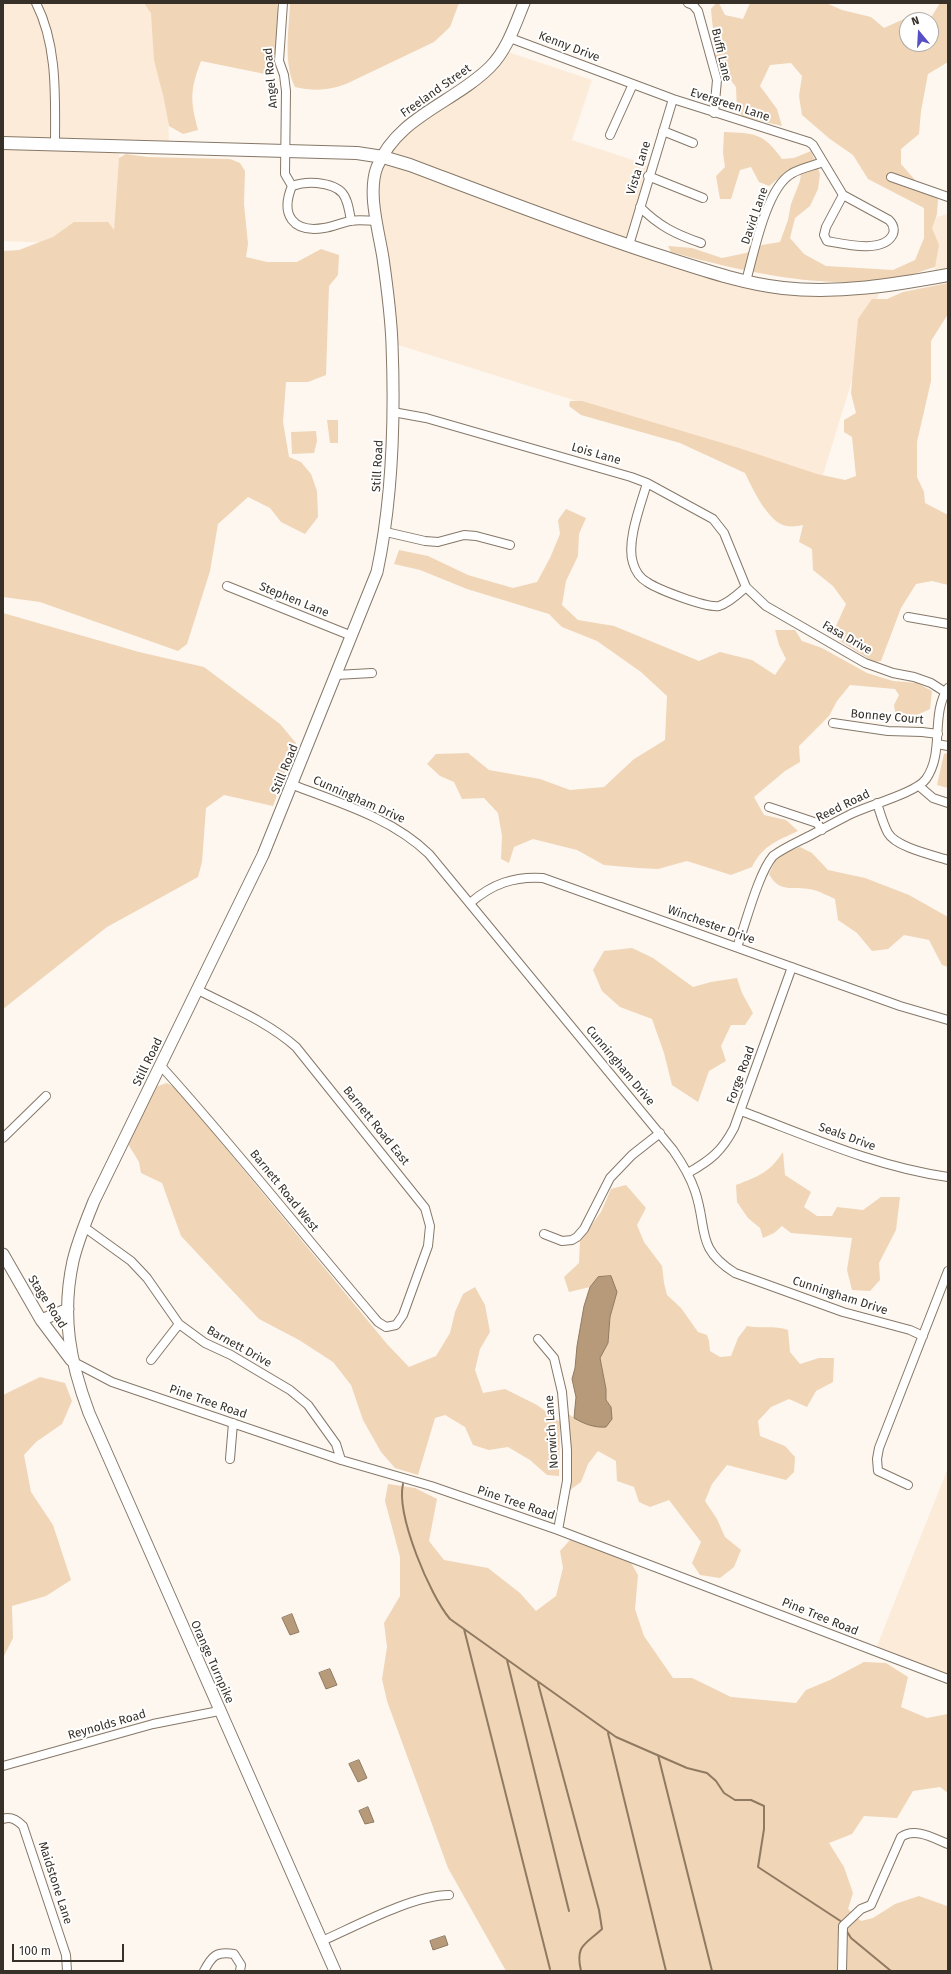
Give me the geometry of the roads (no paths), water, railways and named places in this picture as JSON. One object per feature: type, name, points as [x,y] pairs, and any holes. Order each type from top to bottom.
[{"type":"main road","name":"Freeland Street","points":[[383,157],[404,129],[416,119],[469,85],[491,66],[510,38],[524,3]]},
{"type":"main road","points":[[3,143],[357,153],[383,157],[410,165],[629,245],[746,281],[782,288],[830,290],[867,288],[948,275]]},
{"type":"main road","name":"Still Road","points":[[72,1361],[68,1309],[73,1261],[94,1201],[263,856],[377,572],[386,532],[389,504],[393,412],[392,343],[386,277],[376,221],[375,175],[383,157]]},
{"type":"main road","name":"Stage Road","points":[[3,1254],[41,1320],[72,1361]]},
{"type":"main road","points":[[41,1320],[68,1309]]},
{"type":"main road","name":"Orange Turnpike","points":[[72,1361],[89,1413],[219,1711],[335,1971]]},
{"type":"street","points":[[36,3],[47,29],[55,86],[55,145]]},
{"type":"street","name":"Angel Road","points":[[283,3],[279,61],[284,75],[286,91],[285,174],[292,186]]},
{"type":"street","name":"Buffi Lane","points":[[690,4],[698,11],[717,80],[714,113]]},
{"type":"street","name":"Kenny Drive","points":[[510,38],[621,79]]},
{"type":"street","name":"Evergreen Lane","points":[[621,79],[714,113],[809,142],[813,145],[843,195]]},
{"type":"street","points":[[610,135],[633,84]]},
{"type":"street","name":"Vista Lane","points":[[629,245],[648,176],[673,99]]},
{"type":"street","points":[[663,131],[693,143]]},
{"type":"street","name":"David Lane","points":[[746,281],[766,212],[778,185],[790,174],[823,162]]},
{"type":"street","points":[[648,176],[703,198]]},
{"type":"street","points":[[891,177],[948,197]]},
{"type":"street","points":[[351,220],[349,208],[342,192],[337,187],[307,182],[292,186],[286,199],[287,210],[291,220],[298,226],[310,229],[324,228],[351,220],[376,221]]},
{"type":"street","points":[[843,195],[889,220],[893,224],[894,232],[889,240],[881,245],[870,246],[827,241],[824,235],[826,227],[843,195]]},
{"type":"street","points":[[640,207],[665,229],[701,243]]},
{"type":"street","name":"Lois Lane","points":[[393,412],[433,420],[631,477],[647,483],[705,513],[713,519],[724,533],[746,586]]},
{"type":"street","points":[[647,483],[633,536],[631,554],[633,563],[639,574],[646,582],[711,607],[720,605],[730,600],[746,586]]},
{"type":"street","points":[[386,532],[425,541],[438,542],[464,535],[476,536],[510,545]]},
{"type":"street","name":"Stephen Lane","points":[[227,586],[352,636]]},
{"type":"street","name":"Fasa Drive","points":[[746,586],[766,606],[865,663],[893,673],[920,679],[947,690]]},
{"type":"street","points":[[908,617],[948,624]]},
{"type":"street","points":[[336,675],[372,672]]},
{"type":"street","name":"Reed Road","points":[[737,947],[769,862],[779,851],[852,814],[919,786],[925,781],[934,767],[940,708],[947,690]]},
{"type":"street","name":"Bonney Court","points":[[833,723],[888,732],[922,732],[938,734]]},
{"type":"street","points":[[937,744],[948,746]]},
{"type":"street","name":"Cunningham Drive","points":[[293,784],[372,816],[400,830],[415,840],[429,854],[660,1133],[688,1173],[695,1192],[705,1240],[712,1254],[723,1266],[735,1273],[837,1310],[910,1330],[923,1336]]},
{"type":"street","points":[[919,786],[933,798],[948,803]]},
{"type":"street","points":[[877,803],[888,832],[892,838],[903,845],[948,860]]},
{"type":"street","points":[[769,807],[817,823],[822,830]]},
{"type":"street","name":"Winchester Drive","points":[[470,903],[493,886],[509,880],[528,877],[543,878],[900,1006],[948,1020]]},
{"type":"street","name":"Forge Road","points":[[688,1173],[710,1160],[720,1151],[734,1128],[792,967]]},
{"type":"street","name":"Barnett Road East","points":[[198,990],[283,1035],[296,1047],[425,1208],[430,1226],[428,1246],[403,1315],[396,1325],[390,1327]]},
{"type":"street","name":"Barnett Road West","points":[[160,1066],[218,1129],[300,1230],[378,1322],[386,1327],[390,1327]]},
{"type":"street","points":[[3,1138],[46,1096]]},
{"type":"street","name":"Seals Drive","points":[[741,1111],[881,1162],[920,1173],[948,1177]]},
{"type":"street","points":[[544,1234],[562,1241],[572,1240],[577,1237],[584,1229],[610,1178],[632,1155],[660,1133]]},
{"type":"street","name":"Barnett Drive","points":[[84,1228],[136,1267],[147,1278],[179,1324],[205,1343],[231,1355],[290,1390],[308,1405],[336,1444],[341,1460]]},
{"type":"street","points":[[908,1485],[878,1471],[877,1459],[879,1448],[948,1271]]},
{"type":"street","points":[[151,1360],[179,1324]]},
{"type":"street","name":"Norwich Lane","points":[[538,1339],[554,1358],[562,1392],[567,1450],[567,1481],[558,1530]]},
{"type":"street","name":"Pine Tree Road","points":[[72,1361],[112,1382],[341,1460],[431,1486],[558,1530],[948,1679]]},
{"type":"street","points":[[230,1459],[232,1423]]},
{"type":"street","name":"Reynolds Road","points":[[3,1766],[153,1724],[219,1711]]},
{"type":"street","name":"Maidstone Lane","points":[[3,1819],[7,1818],[17,1820],[23,1826],[66,1955],[67,1971]]},
{"type":"street","points":[[842,1971],[842,1926],[861,1909],[871,1905],[901,1837],[908,1832],[916,1832],[948,1844]]},
{"type":"street","points":[[322,1941],[393,1909],[438,1895],[449,1895]]},
{"type":"street","points":[[204,1971],[210,1958],[222,1952],[234,1954],[241,1965],[240,1971]]},
{"type":"waterway","points":[[403,1484],[402,1498],[405,1515],[416,1554],[433,1593],[450,1619],[616,1737],[687,1768],[707,1773],[716,1781],[724,1793],[735,1800],[751,1800],[764,1806],[764,1829],[758,1867],[842,1922]]},
{"type":"waterway","points":[[464,1629],[550,1969]]},
{"type":"waterway","points":[[507,1660],[569,1911]]},
{"type":"waterway","points":[[538,1683],[599,1910],[602,1929],[583,1946],[579,1956],[581,1971]]},
{"type":"waterway","points":[[608,1733],[666,1971]]},
{"type":"waterway","points":[[658,1755],[712,1971]]},
{"type":"waterway","points":[[846,1930],[851,1938],[891,1971]]}]
